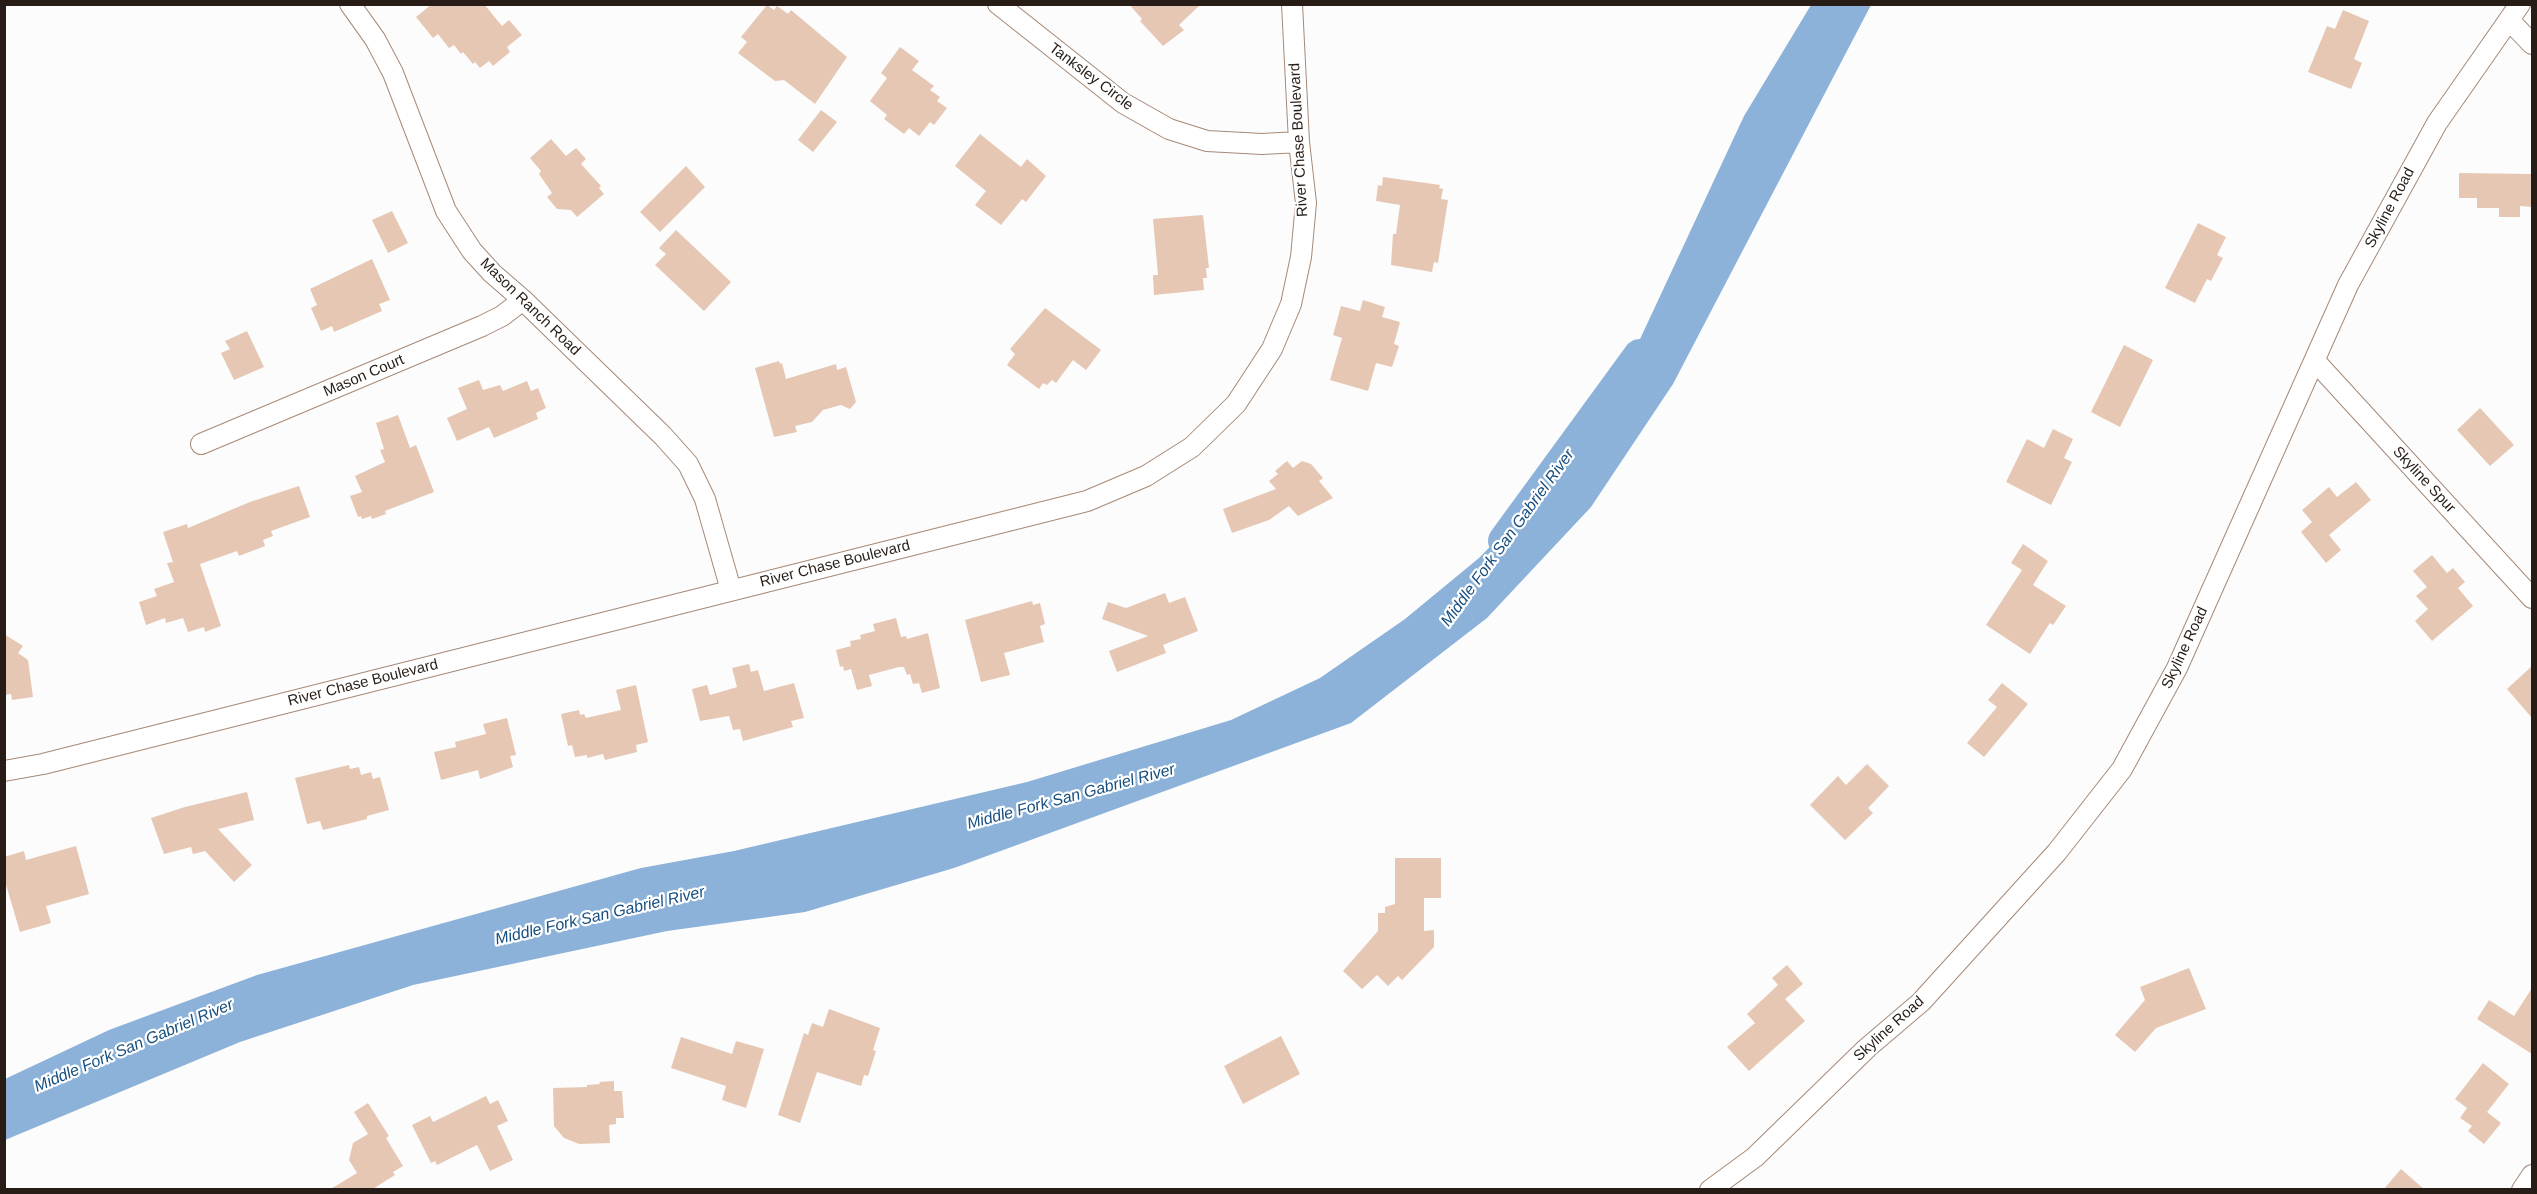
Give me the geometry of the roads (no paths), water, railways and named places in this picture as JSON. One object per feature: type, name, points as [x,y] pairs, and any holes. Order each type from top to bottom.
[{"type":"street","name":"Mason Ranch Road","points":[[350,4],[375,39],[393,73],[446,211],[472,251],[492,273],[523,300],[663,436],[688,464],[705,499],[731,590]]},
{"type":"street","name":"Tanksley Circle","points":[[998,4],[1123,104],[1169,129],[1207,141],[1262,144],[1299,141]]},
{"type":"street","name":"River Chase Boulevard","points":[[4,771],[54,761],[1087,501],[1146,476],[1192,447],[1236,404],[1272,350],[1291,304],[1301,258],[1306,203],[1299,141],[1292,4]]},
{"type":"street","points":[[2515,12],[2532,44]]},
{"type":"street","name":"Skyline Road","points":[[1710,1190],[1755,1156],[1867,1048],[1921,1002],[2057,852],[2122,769],[2177,668],[2348,285],[2426,142],[2515,12]]},
{"type":"street","name":"Mason Court","points":[[201,444],[482,326],[502,316],[523,300]]},
{"type":"street","name":"Skyline Spur","points":[[2315,361],[2532,598]]},
{"type":"street","points":[[2523,1190],[2532,1175]]},
{"type":"water","points":[[1811,5],[1871,5],[1673,384],[1591,507],[1487,618],[1351,723],[954,868],[805,912],[667,931],[413,985],[240,1042],[5,1140],[5,1079],[109,1030],[257,975],[641,868],[734,851],[1027,782],[1231,720],[1320,678],[1405,619],[1479,558],[1567,468],[1620,382],[1744,116]]},
{"type":"waterway","name":"Middle Fork San Gabriel River","points":[[1505,541],[1640,356]]}]
